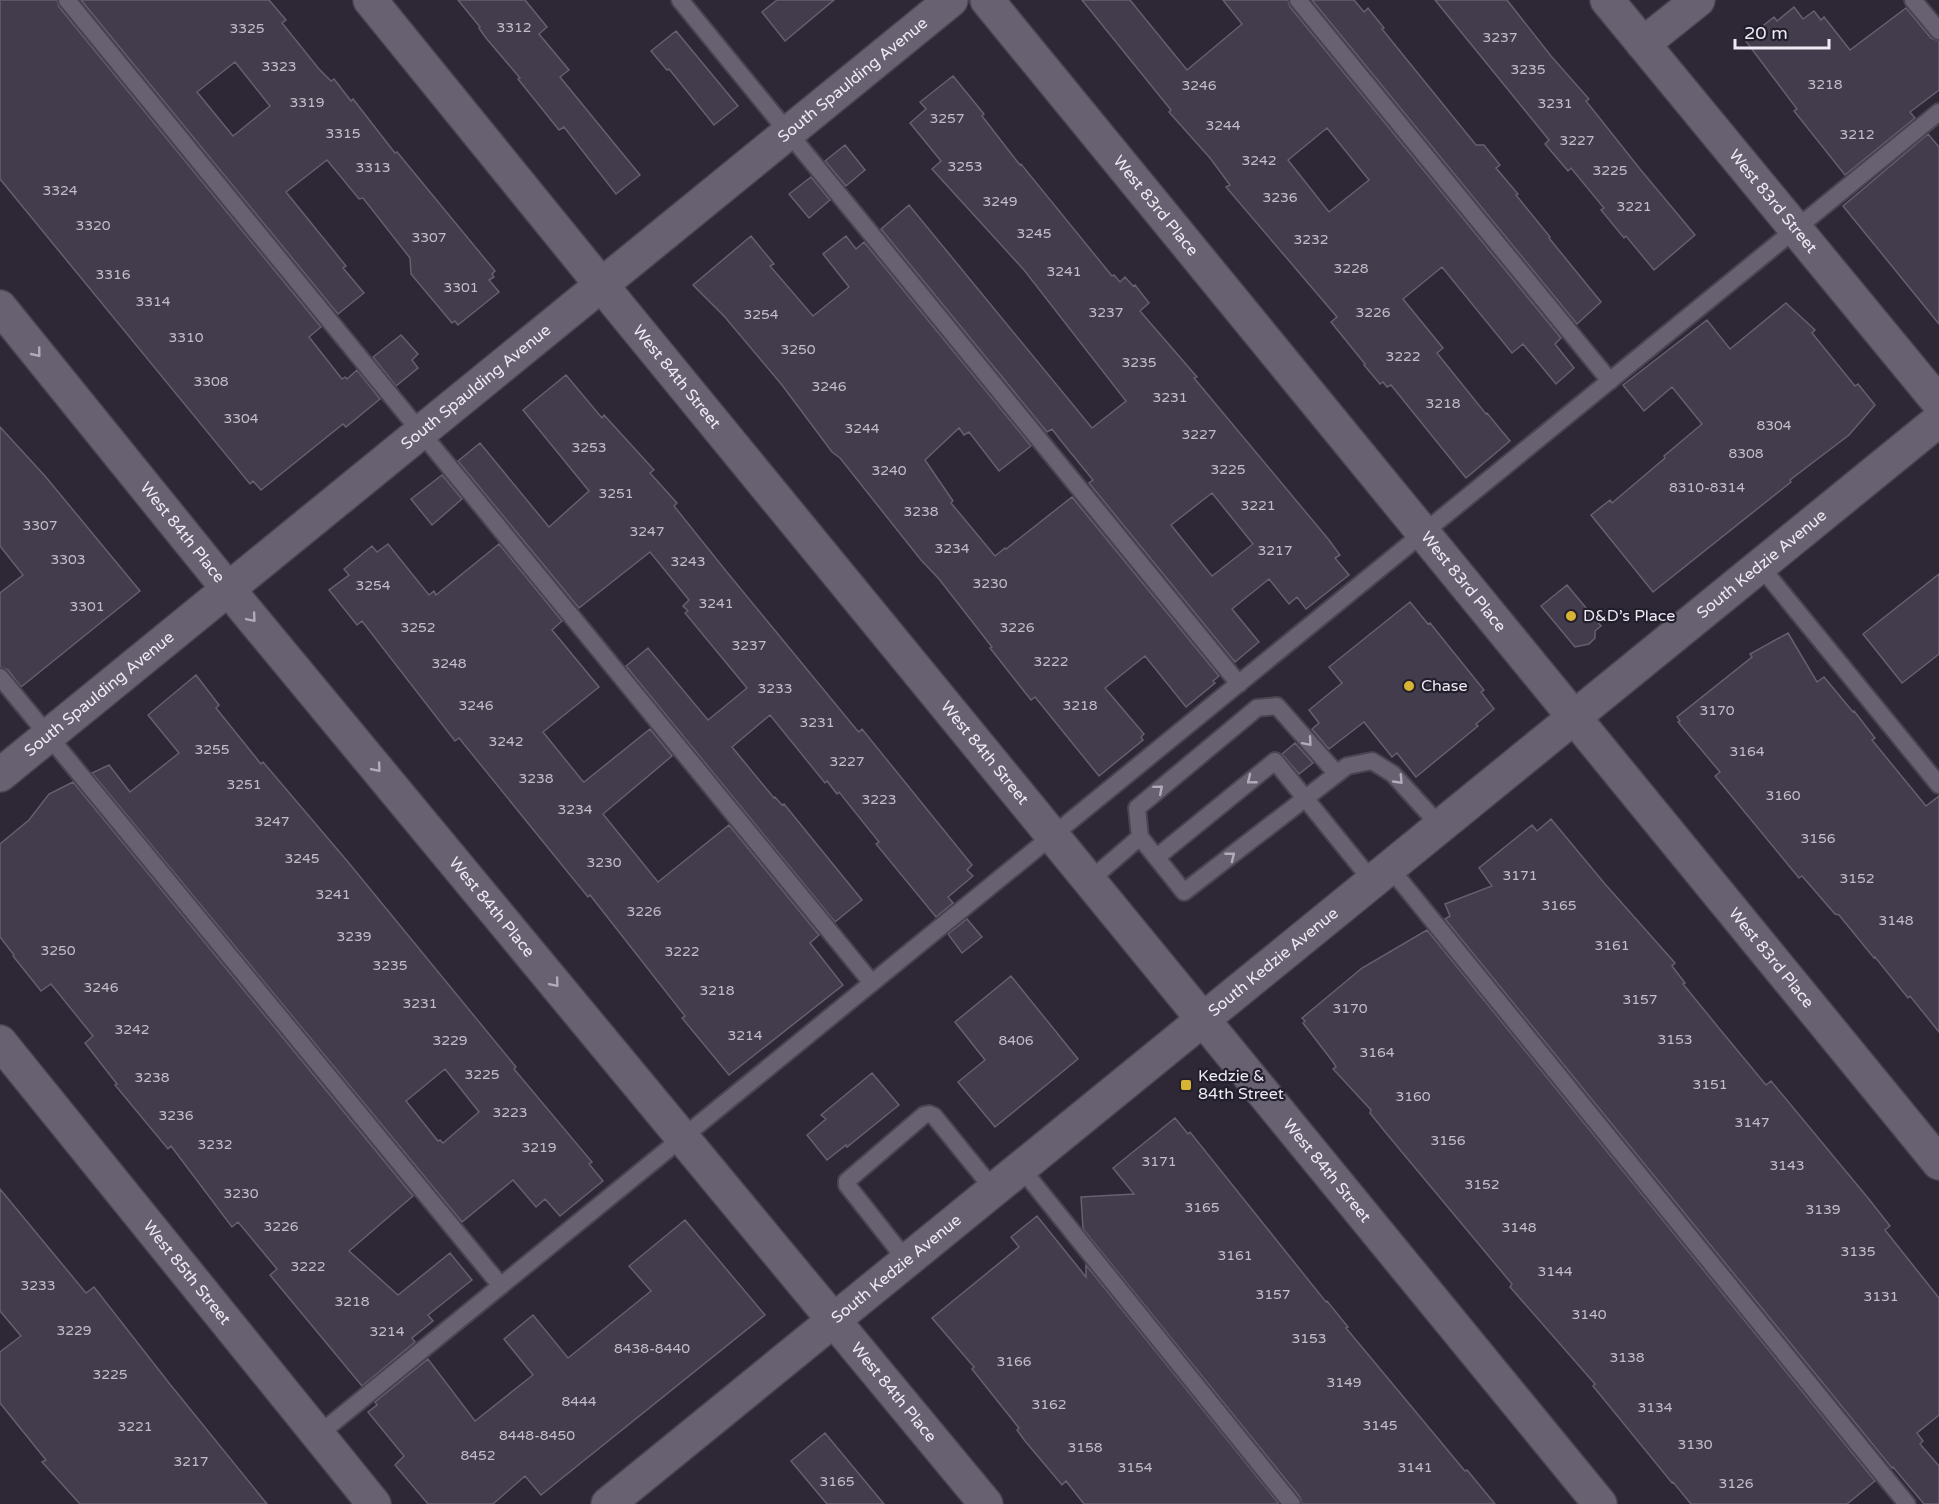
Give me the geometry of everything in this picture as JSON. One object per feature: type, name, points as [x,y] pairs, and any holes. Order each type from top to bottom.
[{"type":"street","name":"West 84th Street","points":[[370,0],[1600,1504]]},
{"type":"street","name":"South Spaulding Avenue","points":[[0,775],[951,0]]},
{"type":"street","name":"West 83rd Place","points":[[987,0],[1939,1163]]},
{"type":"street","name":"West 83rd Street","points":[[1607,0],[1939,403]]},
{"type":"street","points":[[1643,44],[1698,0]]},
{"type":"street","name":"West 84th Place","points":[[0,307],[228,589],[986,1504]]},
{"type":"street","name":"South Kedzie Avenue","points":[[608,1504],[1939,420]]},
{"type":"street","name":"West 85th Street","points":[[0,1042],[374,1504]]},
{"type":"lane","points":[[67,0],[872,983]]},
{"type":"lane","points":[[680,0],[1239,684]]},
{"type":"lane","points":[[1298,0],[1610,381]]},
{"type":"lane","points":[[1913,0],[1939,32]]},
{"type":"lane","points":[[318,1435],[1939,112]]},
{"type":"lane","points":[[1761,567],[1939,785]]},
{"type":"lane","points":[[0,677],[501,1286]]},
{"type":"lane","points":[[1337,774],[1276,706],[1257,708],[1137,808],[1140,837],[1184,892],[1305,798],[1337,774],[1347,766],[1372,761],[1394,774],[1441,827]]},
{"type":"lane","points":[[1156,857],[1275,760],[1305,798],[1382,875],[1907,1504]]},
{"type":"lane","points":[[1089,881],[1140,837]]},
{"type":"lane","points":[[907,1261],[847,1185],[847,1181],[924,1115],[934,1116],[994,1190]]},
{"type":"lane","points":[[1021,1168],[1292,1504]]},
{"type":"building","points":[[0,0],[57,0],[59,7],[321,327],[309,337],[342,379],[345,377],[347,379],[357,370],[380,399],[346,427],[343,424],[261,490],[253,481],[250,484],[0,179]]},
{"type":"building","points":[[81,0],[269,0],[286,20],[282,23],[319,69],[331,81],[334,79],[351,101],[353,99],[395,153],[397,152],[495,271],[492,274],[494,277],[489,280],[499,292],[458,325],[455,321],[452,323],[411,274],[410,258],[363,198],[359,199],[327,160],[286,192],[346,266],[343,268],[364,293],[338,314]],"holes":[[[235,62],[270,106],[233,136],[197,92]]]},
{"type":"building","points":[[458,0],[525,0],[547,27],[539,34],[569,70],[560,77],[640,175],[616,194],[564,127],[559,130]]},
{"type":"building","points":[[777,0],[834,0],[785,41],[762,12]]},
{"type":"building","points":[[1082,0],[1130,0],[1187,70],[1242,24],[1223,0],[1288,0],[1290,7],[1561,338],[1555,344],[1574,368],[1556,384],[1523,344],[1512,353],[1442,267],[1403,299],[1443,348],[1437,353],[1510,441],[1466,478],[1391,385],[1387,387],[1383,382],[1380,384],[1364,365],[1331,322],[1337,317],[1226,187],[1230,185],[1210,158],[1169,112],[1171,110]],"holes":[[[1327,128],[1369,180],[1329,212],[1288,160]]]},
{"type":"building","points":[[1312,0],[1354,0],[1364,12],[1368,8],[1384,28],[1382,29],[1476,145],[1484,145],[1500,165],[1496,168],[1518,194],[1516,195],[1601,302],[1577,324]]},
{"type":"building","points":[[1435,0],[1507,0],[1551,56],[1589,99],[1586,101],[1695,235],[1654,270],[1601,210],[1604,208],[1571,168],[1568,171],[1545,144],[1549,140]]},
{"type":"building","points":[[1794,7],[1803,19],[1814,11],[1821,20],[1824,17],[1850,50],[1906,8],[1931,38],[1939,41],[1939,90],[1910,112],[1915,118],[1845,175],[1794,111],[1797,109],[1745,40],[1774,17],[1777,21]]},
{"type":"building","points":[[676,31],[738,106],[714,125],[669,69],[667,70],[651,51]]},
{"type":"building","points":[[953,76],[984,114],[982,116],[1020,165],[1112,276],[1114,275],[1120,282],[1125,277],[1133,286],[1135,285],[1149,303],[1140,311],[1197,377],[1194,378],[1340,555],[1335,558],[1349,575],[1306,609],[1297,597],[1289,604],[1269,579],[1232,609],[1259,642],[1235,662],[1089,483],[1093,480],[1052,429],[1047,432],[881,229],[909,205],[1092,428],[1126,401],[1024,270],[932,169],[941,161],[910,123],[926,109],[920,102]],"holes":[[[1212,493],[1253,544],[1212,576],[1171,525]]]},
{"type":"building","points":[[1928,134],[1939,147],[1939,324],[1843,206]]},
{"type":"building","points":[[845,145],[865,170],[846,186],[825,161]]},
{"type":"building","points":[[811,177],[830,200],[809,218],[789,194]]},
{"type":"building","points":[[751,236],[774,264],[770,266],[813,316],[849,287],[823,254],[846,236],[856,249],[864,242],[1031,446],[999,471],[969,432],[964,435],[959,428],[925,460],[953,501],[951,503],[995,556],[1072,497],[1219,676],[1213,681],[1215,683],[1186,707],[1145,656],[1105,688],[1144,734],[1141,737],[1143,740],[1099,776],[1035,697],[1031,700],[939,579],[921,560],[840,458],[832,452],[782,385],[724,316],[693,285]]},
{"type":"building","points":[[1786,303],[1815,330],[1812,333],[1855,386],[1858,384],[1875,405],[1849,435],[1653,592],[1591,515],[1610,500],[1612,503],[1702,424],[1672,387],[1644,411],[1623,385],[1707,320],[1730,349]]},
{"type":"building","points":[[401,335],[418,354],[412,360],[418,368],[396,386],[373,357]]},
{"type":"building","points":[[566,375],[602,418],[604,415],[654,470],[650,473],[677,503],[674,506],[726,571],[856,729],[859,732],[862,729],[972,865],[967,870],[973,876],[948,897],[953,903],[936,917],[876,844],[879,842],[839,792],[837,794],[827,781],[825,783],[770,715],[732,747],[774,798],[782,805],[784,804],[862,900],[835,922],[626,666],[648,648],[708,720],[747,688],[685,613],[688,611],[683,606],[689,600],[650,552],[579,608],[458,461],[480,443],[549,527],[589,491],[523,410]]},
{"type":"building","points":[[0,427],[45,476],[140,591],[21,687],[8,670],[0,667],[0,593],[23,575],[0,546]]},
{"type":"building","points":[[442,475],[462,499],[432,525],[411,499]]},
{"type":"building","points":[[388,544],[429,595],[434,591],[436,595],[499,544],[562,621],[552,630],[599,687],[543,732],[581,779],[584,782],[650,729],[672,756],[603,814],[658,882],[729,825],[819,935],[810,943],[843,985],[729,1075],[682,1018],[685,1016],[590,895],[588,897],[459,738],[455,741],[362,621],[357,625],[329,590],[349,575],[344,569],[372,546],[377,552]]},
{"type":"building","points":[[1939,574],[1939,654],[1902,683],[1863,634]]},
{"type":"building","name":"D&D’s Place","points":[[1567,585],[1601,626],[1595,631],[1595,638],[1589,644],[1575,647],[1541,606]]},
{"type":"building","name":"Chase","points":[[1410,602],[1484,690],[1481,692],[1494,709],[1476,724],[1478,726],[1416,777],[1397,753],[1392,757],[1364,722],[1329,749],[1312,729],[1319,723],[1309,710],[1342,683],[1329,667]]},
{"type":"building","points":[[1788,633],[1817,682],[1824,677],[1854,711],[1875,738],[1872,740],[1926,806],[1939,796],[1939,1032],[1839,915],[1835,914],[1802,876],[1799,878],[1715,776],[1720,772],[1678,722],[1680,721],[1677,717],[1752,657],[1750,654]]},
{"type":"building","points":[[196,675],[219,705],[216,708],[261,764],[263,762],[348,862],[516,1067],[514,1069],[592,1162],[589,1164],[603,1181],[560,1216],[545,1199],[536,1207],[513,1180],[462,1222],[92,773],[109,765],[130,792],[179,753],[148,715]],"holes":[[[445,1069],[479,1112],[443,1143],[438,1141],[406,1101]]]},
{"type":"building","points":[[1295,743],[1313,763],[1299,774],[1282,754]]},
{"type":"building","points":[[73,782],[413,1196],[349,1251],[398,1295],[450,1253],[472,1280],[428,1315],[433,1321],[412,1338],[415,1342],[362,1386],[270,1275],[277,1269],[238,1222],[232,1227],[171,1146],[168,1149],[115,1085],[117,1084],[85,1043],[93,1036],[51,984],[41,991],[0,937],[0,844],[29,820],[49,794]]},
{"type":"building","points":[[1551,819],[1675,963],[1672,966],[1685,983],[1683,984],[1766,1085],[1771,1081],[1868,1198],[1890,1226],[1885,1230],[1939,1298],[1939,1415],[1917,1433],[1923,1441],[1920,1444],[1939,1466],[1939,1504],[1924,1504],[1892,1468],[1445,919],[1450,916],[1445,904],[1492,886],[1479,868],[1532,825],[1537,831]]},
{"type":"building","points":[[967,919],[982,937],[962,953],[948,934]]},
{"type":"building","points":[[1427,930],[1875,1481],[1847,1504],[1691,1504],[1593,1386],[1595,1384],[1510,1287],[1512,1284],[1386,1133],[1370,1113],[1371,1110],[1333,1069],[1336,1067],[1333,1062],[1303,1023],[1305,1021],[1302,1018],[1362,968]]},
{"type":"building","points":[[1011,976],[1078,1059],[995,1127],[958,1082],[985,1060],[955,1022]]},
{"type":"building","points":[[872,1073],[899,1105],[847,1147],[846,1145],[827,1160],[807,1135],[826,1119],[821,1115]]},
{"type":"building","points":[[1175,1118],[1188,1134],[1190,1132],[1348,1327],[1346,1328],[1495,1504],[1302,1504],[1300,1497],[1083,1229],[1081,1197],[1134,1194],[1113,1168]]},
{"type":"building","points":[[0,1189],[86,1293],[94,1287],[267,1504],[80,1504],[42,1462],[46,1460],[0,1403],[0,1352],[21,1336],[0,1311]]},
{"type":"building","points":[[1037,1216],[1086,1277],[1086,1265],[1279,1504],[1084,1504],[1066,1481],[1062,1485],[1025,1441],[1017,1430],[1019,1428],[972,1369],[974,1367],[932,1318],[1019,1247],[1011,1237]]},
{"type":"building","points":[[685,1220],[765,1315],[541,1495],[525,1476],[493,1504],[428,1504],[395,1465],[404,1456],[368,1412],[377,1405],[375,1402],[428,1359],[475,1421],[533,1375],[504,1339],[533,1315],[568,1358],[651,1291],[629,1266]]},
{"type":"building","points":[[825,1433],[884,1504],[827,1504],[791,1461]]},
{"type":"place","name":"D&D’s Place","points":[[1571,616]]},
{"type":"place","name":"Chase","points":[[1409,686]]},
{"type":"place","name":"Kedzie & 84th Street","points":[[1186,1085]]}]
